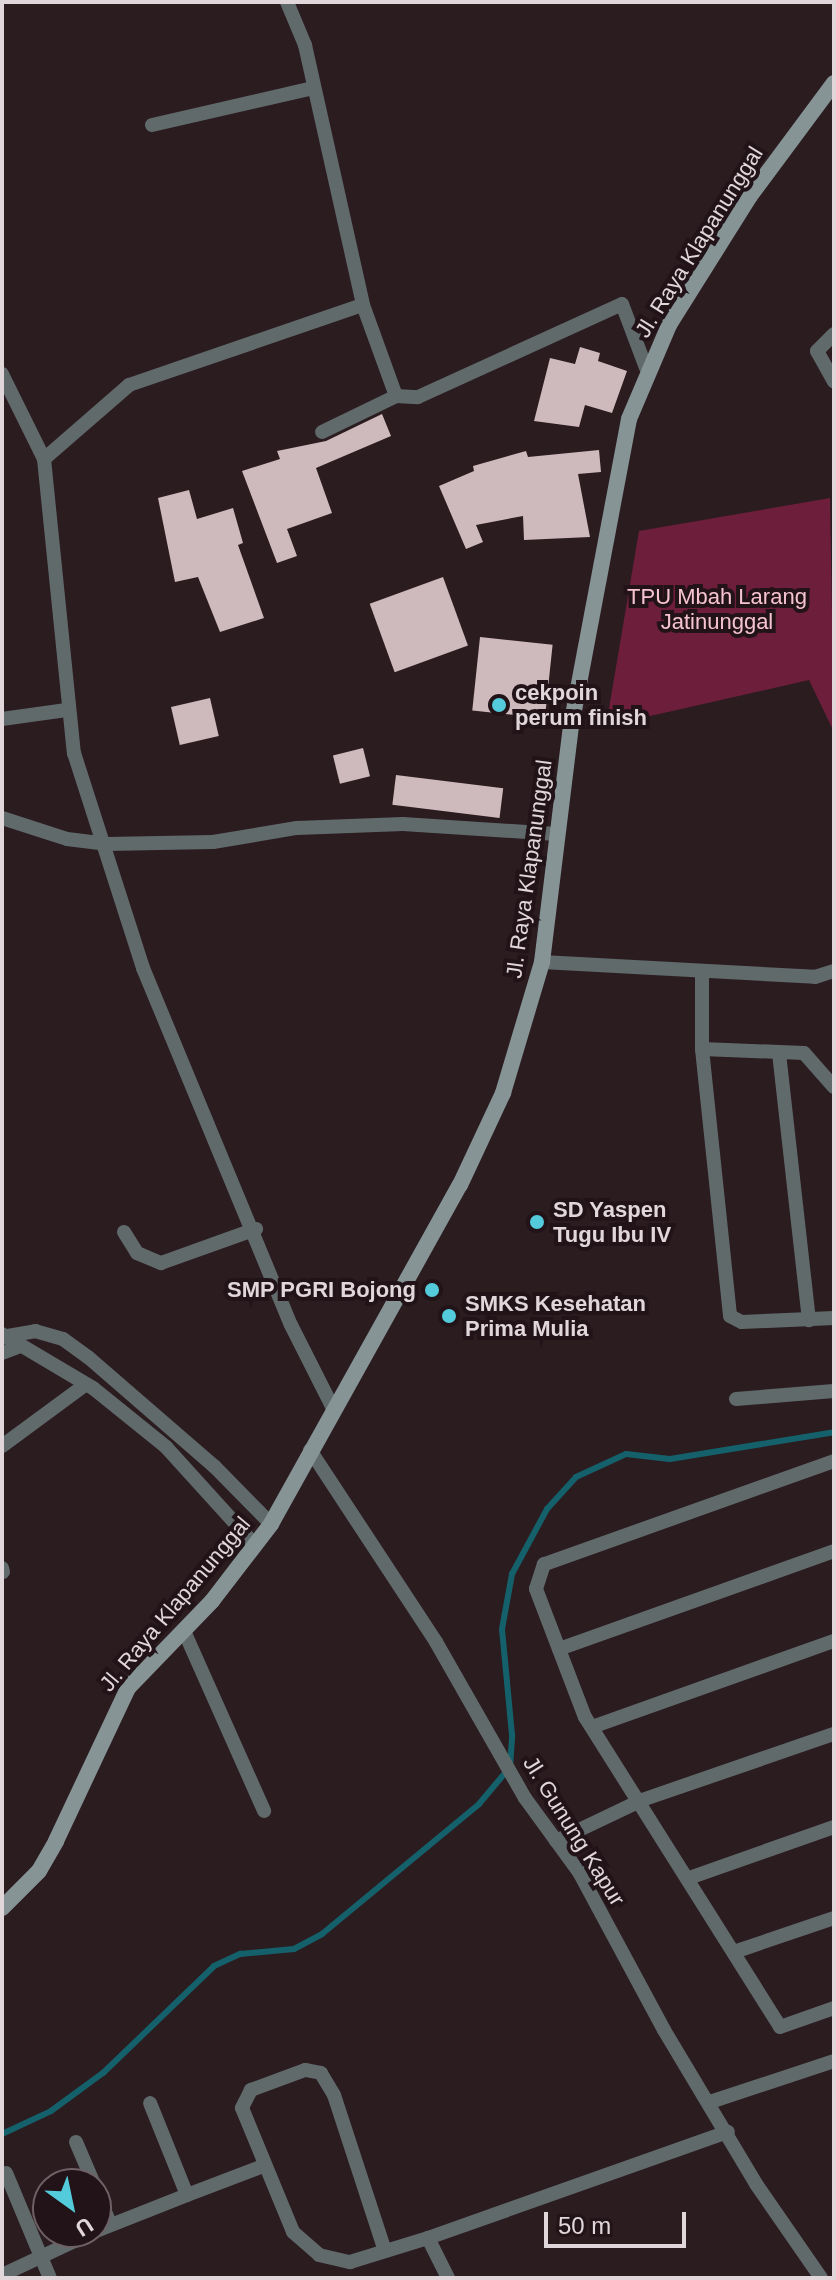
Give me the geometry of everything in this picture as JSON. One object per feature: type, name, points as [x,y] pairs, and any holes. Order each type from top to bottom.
[{"type":"street","points":[[287,2],[305,45],[363,305],[396,396]]},
{"type":"street","name":"Jl. Raya Klapanunggal","points":[[2,1908],[39,1871],[56,1841],[120,1698],[184,1631],[271,1524],[333,1408],[446,1211],[503,1093],[542,962],[557,834],[600,558],[629,419],[646,368],[750,196],[834,83]]},
{"type":"street","points":[[152,125],[314,88]]},
{"type":"street","points":[[322,432],[396,396],[418,397],[622,304],[646,368]]},
{"type":"street","points":[[44,459],[129,385],[363,305]]},
{"type":"street","points":[[834,334],[817,351],[834,382]]},
{"type":"street","points":[[2,374],[44,459],[66,710],[74,753],[106,844],[143,968],[256,1229],[291,1325],[333,1408]]},
{"type":"street","points":[[2,719],[66,710]]},
{"type":"street","points":[[2,818],[67,839],[106,844],[213,842],[297,828],[403,824],[557,834]]},
{"type":"street","points":[[542,962],[702,974],[815,977],[834,971]]},
{"type":"street","points":[[702,974],[702,1049],[730,1316],[742,1322],[834,1318]]},
{"type":"street","points":[[702,1049],[807,1054],[834,1087]]},
{"type":"street","points":[[779,1053],[809,1320]]},
{"type":"street","points":[[124,1232],[141,1258],[161,1263],[256,1229]]},
{"type":"street","points":[[3,1336],[35,1331],[63,1339],[88,1357],[271,1524]]},
{"type":"street","points":[[3,1336],[20,1346],[33,1349],[86,1384],[166,1447],[255,1545]]},
{"type":"street","points":[[2,1353],[20,1346]]},
{"type":"street","points":[[2,1446],[86,1384]]},
{"type":"street","points":[[736,1399],[834,1391]]},
{"type":"street","name":"Jl. Gunung Kapur","points":[[310,1450],[413,1605],[525,1798],[556,1841],[756,2184],[821,2278]]},
{"type":"street","points":[[834,1461],[544,1564],[536,1589],[592,1727],[642,1800],[780,2027],[834,2008]]},
{"type":"street","points":[[559,1649],[834,1551]]},
{"type":"street","points":[[184,1631],[264,1811]]},
{"type":"street","points":[[592,1727],[834,1641]]},
{"type":"street","points":[[556,1841],[642,1800],[834,1734]]},
{"type":"street","points":[[689,1878],[834,1827]]},
{"type":"street","points":[[734,1952],[834,1918]]},
{"type":"street","points":[[710,2102],[834,2061]]},
{"type":"street","points":[[385,2251],[334,2095],[321,2073],[290,2075],[245,2097],[242,2108],[263,2166],[300,2243],[319,2255],[350,2262],[428,2238],[728,2132]]},
{"type":"street","points":[[150,2103],[187,2195]]},
{"type":"street","points":[[76,2142],[87,2168]]},
{"type":"street","points":[[112,2222],[263,2166]]},
{"type":"street","points":[[6,2173],[50,2278]]},
{"type":"street","points":[[428,2238],[448,2278]]},
{"type":"street","points":[[2,2275],[63,2248]]},
{"type":"street","points":[[350,2262],[356,2278]]},
{"type":"green space","name":"TPU Mbah Larang Jatinunggal","points":[[830,498],[834,732],[809,680],[606,726],[639,531]]},
{"type":"building","points":[[580,347],[600,353],[598,361],[627,371],[612,413],[585,405],[579,427],[534,421],[550,358],[575,364]]},
{"type":"building","points":[[382,414],[391,436],[316,468],[332,513],[287,529],[297,556],[277,563],[242,471],[280,459],[277,451],[326,441]]},
{"type":"building","points":[[599,450],[601,472],[578,474],[590,537],[524,540],[523,516],[476,525],[483,542],[466,549],[439,486],[474,471],[473,466],[526,451],[528,457]]},
{"type":"building","points":[[189,490],[197,519],[233,508],[243,543],[238,545],[264,618],[220,632],[198,577],[175,582],[158,498]]},
{"type":"building","points":[[443,577],[468,646],[395,672],[370,604]]},
{"type":"building","points":[[480,637],[553,645],[545,718],[472,711]]},
{"type":"building","points":[[210,698],[219,736],[180,745],[171,707]]},
{"type":"building","points":[[363,748],[370,776],[340,784],[333,755]]},
{"type":"building","points":[[396,775],[503,788],[500,818],[392,805]]},
{"type":"waterway","points":[[2,2134],[51,2111],[103,2073],[214,1966],[240,1954],[294,1949],[322,1934],[479,1804],[510,1767],[512,1735],[502,1629],[512,1574],[547,1509],[576,1477],[626,1454],[670,1459],[834,1432]]},
{"type":"place","name":"cekpoin perum finish","points":[[499,705]]},
{"type":"place","name":"SD Yaspen Tugu Ibu IV","points":[[537,1222]]},
{"type":"place","name":"SMP PGRI Bojong","points":[[432,1290]]},
{"type":"place","name":"SMKS Kesehatan Prima Mulia","points":[[449,1316]]}]
